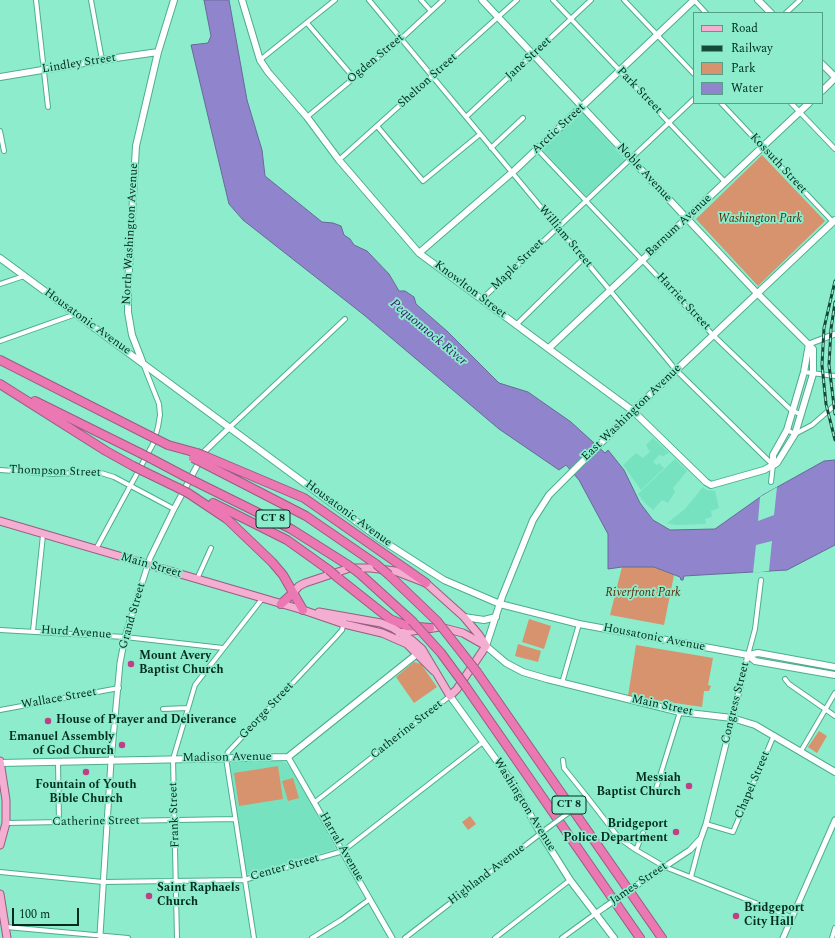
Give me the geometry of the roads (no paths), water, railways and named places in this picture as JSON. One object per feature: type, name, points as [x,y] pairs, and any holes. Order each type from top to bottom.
[{"type":"highway","points":[[0,360],[168,445],[304,498],[426,583]]},
{"type":"highway","points":[[0,383],[106,451],[133,466],[286,540],[329,570],[390,619],[407,626],[430,628]]},
{"type":"highway","name":"CT 8","points":[[0,383],[284,525],[319,545],[359,573],[412,621],[440,653],[466,687],[640,938]]},
{"type":"highway","name":"CT 8","points":[[205,460],[306,516],[376,564],[437,621],[477,672],[662,938]]},
{"type":"highway","points":[[188,493],[222,515],[256,546],[279,570],[303,610]]},
{"type":"highway","points":[[281,604],[293,593]]},
{"type":"main road","name":"North Washington Avenue","points":[[143,362],[132,335],[129,320],[128,285],[136,146],[158,52],[174,0]]},
{"type":"main road","name":"Knowlton Street","points":[[242,0],[260,60],[307,117],[339,160],[419,253],[633,411],[711,485],[764,470],[773,465]]},
{"type":"main road","name":"Noble Avenue","points":[[482,0],[687,219],[809,344]]},
{"type":"main road","name":"Arctic Street","points":[[419,253],[511,174],[694,0]]},
{"type":"main road","points":[[758,0],[770,12]]},
{"type":"main road","name":"Lindley Street","points":[[0,77],[158,52]]},
{"type":"main road","points":[[823,65],[835,78],[823,90]]},
{"type":"main road","name":"Barnum Avenue","points":[[549,348],[808,104]]},
{"type":"main road","name":"East Washington Avenue","points":[[486,646],[500,604],[540,506],[633,411],[834,222]]},
{"type":"main road","name":"Housatonic Avenue","points":[[0,258],[380,538],[444,580],[500,604],[579,624],[748,655]]},
{"type":"main road","points":[[773,465],[772,455],[787,430],[804,372],[809,344]]},
{"type":"main road","points":[[773,465],[781,459],[795,434],[813,374],[813,350],[809,344]]},
{"type":"main road","name":"Main Street","points":[[0,521],[42,535],[96,549],[147,566],[303,610],[344,624],[382,633],[407,644],[420,652]]},
{"type":"main road","name":"Main Street","points":[[293,593],[299,586],[305,583],[350,568],[371,568],[395,571],[426,583],[464,617],[479,634],[486,646]]},
{"type":"main road","name":"Main Street","points":[[303,610],[381,623],[401,633],[420,652]]},
{"type":"main road","points":[[464,617],[484,620],[496,617]]},
{"type":"main road","name":"Main Street","points":[[382,633],[401,633],[440,627],[454,630],[486,646],[506,663],[523,672],[562,684],[680,712],[732,718],[755,725],[835,772]]},
{"type":"main road","name":"Catherine Street","points":[[450,696],[486,646]]},
{"type":"main road","name":"Madison Avenue","points":[[0,762],[288,757],[420,652]]},
{"type":"main road","name":"Washington Avenue","points":[[420,652],[510,779],[541,834],[570,880],[614,938]]},
{"type":"main road","points":[[748,655],[758,653],[835,667]]},
{"type":"main road","points":[[748,655],[755,661],[835,676]]},
{"type":"main road","points":[[0,762],[6,800],[6,823],[0,845]]},
{"type":"main road","points":[[0,894],[8,938]]},
{"type":"street","points":[[36,0],[48,107]]},
{"type":"street","points":[[91,0],[102,60]]},
{"type":"street","points":[[260,60],[335,0]]},
{"type":"street","name":"William Street","points":[[369,0],[402,38],[511,174],[676,370],[773,465]]},
{"type":"street","points":[[421,0],[431,11]]},
{"type":"street","name":"Ogden Street","points":[[307,117],[402,38],[443,0]]},
{"type":"street","name":"Shelton Street","points":[[339,160],[517,0]]},
{"type":"street","name":"Park Street","points":[[553,0],[670,122],[725,182]]},
{"type":"street","name":"Jane Street","points":[[466,118],[591,0]]},
{"type":"street","points":[[624,0],[693,73]]},
{"type":"street","points":[[694,0],[705,12]]},
{"type":"street","points":[[787,12],[800,0]]},
{"type":"street","points":[[307,23],[354,78]]},
{"type":"street","name":"Maple Street","points":[[482,299],[693,100]]},
{"type":"street","name":"Kossuth Street","points":[[722,104],[834,222]]},
{"type":"street","points":[[792,104],[835,149]]},
{"type":"street","points":[[491,148],[523,118]]},
{"type":"street","points":[[377,126],[423,181],[479,135]]},
{"type":"street","points":[[0,131],[4,151]]},
{"type":"street","name":"Harriet Street","points":[[537,149],[713,335],[792,411],[801,414]]},
{"type":"street","points":[[516,325],[584,259]]},
{"type":"street","points":[[0,284],[24,276]]},
{"type":"street","points":[[0,341],[76,314]]},
{"type":"street","name":"Grand Street","points":[[101,936],[111,761],[119,688],[120,664],[125,637],[147,566],[174,509],[205,451],[345,319]]},
{"type":"street","points":[[809,344],[835,334]]},
{"type":"street","name":"North Washington Avenue","points":[[96,549],[129,485],[153,444],[160,415],[159,404],[143,362]]},
{"type":"street","points":[[804,372],[835,376]]},
{"type":"street","points":[[787,430],[795,434],[812,425],[835,405]]},
{"type":"street","points":[[771,482],[773,465]]},
{"type":"street","name":"Thompson Street","points":[[0,470],[54,474],[98,472],[129,485],[174,509]]},
{"type":"street","points":[[33,631],[42,535]]},
{"type":"street","points":[[197,579],[211,548]]},
{"type":"street","name":"Congress Street","points":[[706,824],[755,629],[761,580]]},
{"type":"street","name":"Frank Street","points":[[177,938],[177,881],[173,759],[187,708],[198,680],[262,599]]},
{"type":"street","name":"George Street","points":[[226,758],[228,752],[336,638],[342,630],[346,616]]},
{"type":"street","points":[[562,684],[579,624]]},
{"type":"street","name":"Hurd Avenue","points":[[0,630],[125,637],[223,648]]},
{"type":"street","points":[[785,679],[835,716]]},
{"type":"street","name":"Wallace Street","points":[[0,710],[119,688]]},
{"type":"street","points":[[801,751],[835,693]]},
{"type":"street","name":"Catherine Street","points":[[315,802],[450,696]]},
{"type":"street","points":[[163,709],[187,708]]},
{"type":"street","points":[[655,792],[680,712]]},
{"type":"street","name":"Chapel Street","points":[[706,824],[733,832],[774,735]]},
{"type":"street","name":"Center Street","points":[[0,872],[103,882],[244,880],[343,851],[483,742]]},
{"type":"street","name":"Harral Avenue","points":[[288,757],[392,938]]},
{"type":"street","points":[[226,758],[234,819],[254,938]]},
{"type":"street","points":[[562,760],[564,768],[620,838],[636,850],[665,867],[791,917]]},
{"type":"street","points":[[58,762],[59,822]]},
{"type":"street","name":"Highland Avenue","points":[[404,938],[588,798]]},
{"type":"street","name":"Catherine Street","points":[[6,823],[234,819]]},
{"type":"street","points":[[782,938],[835,820]]},
{"type":"street","name":"James Street","points":[[562,938],[690,850],[701,838],[706,824]]},
{"type":"street","points":[[636,850],[643,833]]},
{"type":"street","points":[[691,877],[701,838]]},
{"type":"street","points":[[494,938],[570,880]]},
{"type":"street","points":[[313,938],[370,899]]},
{"type":"street","points":[[6,926],[128,938]]},
{"type":"street","points":[[832,938],[835,928]]},
{"type":"water","name":"Pequonnock River","points":[[204,0],[229,0],[247,100],[262,150],[265,176],[322,222],[333,223],[341,226],[344,235],[350,239],[354,245],[367,251],[389,274],[399,291],[405,291],[414,297],[416,304],[448,332],[499,383],[528,392],[571,422],[605,453],[608,450],[624,470],[640,503],[653,520],[670,530],[715,529],[763,495],[824,461],[835,460],[835,545],[787,570],[684,576],[683,580],[681,580],[680,577],[654,567],[622,567],[608,569],[608,534],[579,480],[566,465],[559,470],[499,429],[364,315],[243,220],[229,204],[191,45],[208,43],[211,36]]},
{"type":"railway","points":[[835,281],[824,328],[822,365],[826,404],[835,440]]},
{"type":"railway","points":[[835,302],[831,329],[829,365],[835,414]]},
{"type":"place","name":"Mount Avery Baptist Church","points":[[131,664]]},
{"type":"place","name":"House of Prayer and Deliverance","points":[[48,721]]},
{"type":"place","name":"Emanuel Assembly of God Church","points":[[122,745]]},
{"type":"place","name":"Fountain of Youth Bible Church","points":[[86,772]]},
{"type":"place","name":"Messiah Baptist Church","points":[[689,786]]},
{"type":"place","name":"Bridgeport Police Department","points":[[676,832]]},
{"type":"place","name":"Saint Raphaels Church","points":[[149,896]]},
{"type":"place","name":"Bridgeport City Hall","points":[[736,916]]},
{"type":"park label","name":"Washington Park","points":[[760,220]]},
{"type":"park label","name":"Riverfront Park","points":[[643,594]]}]
